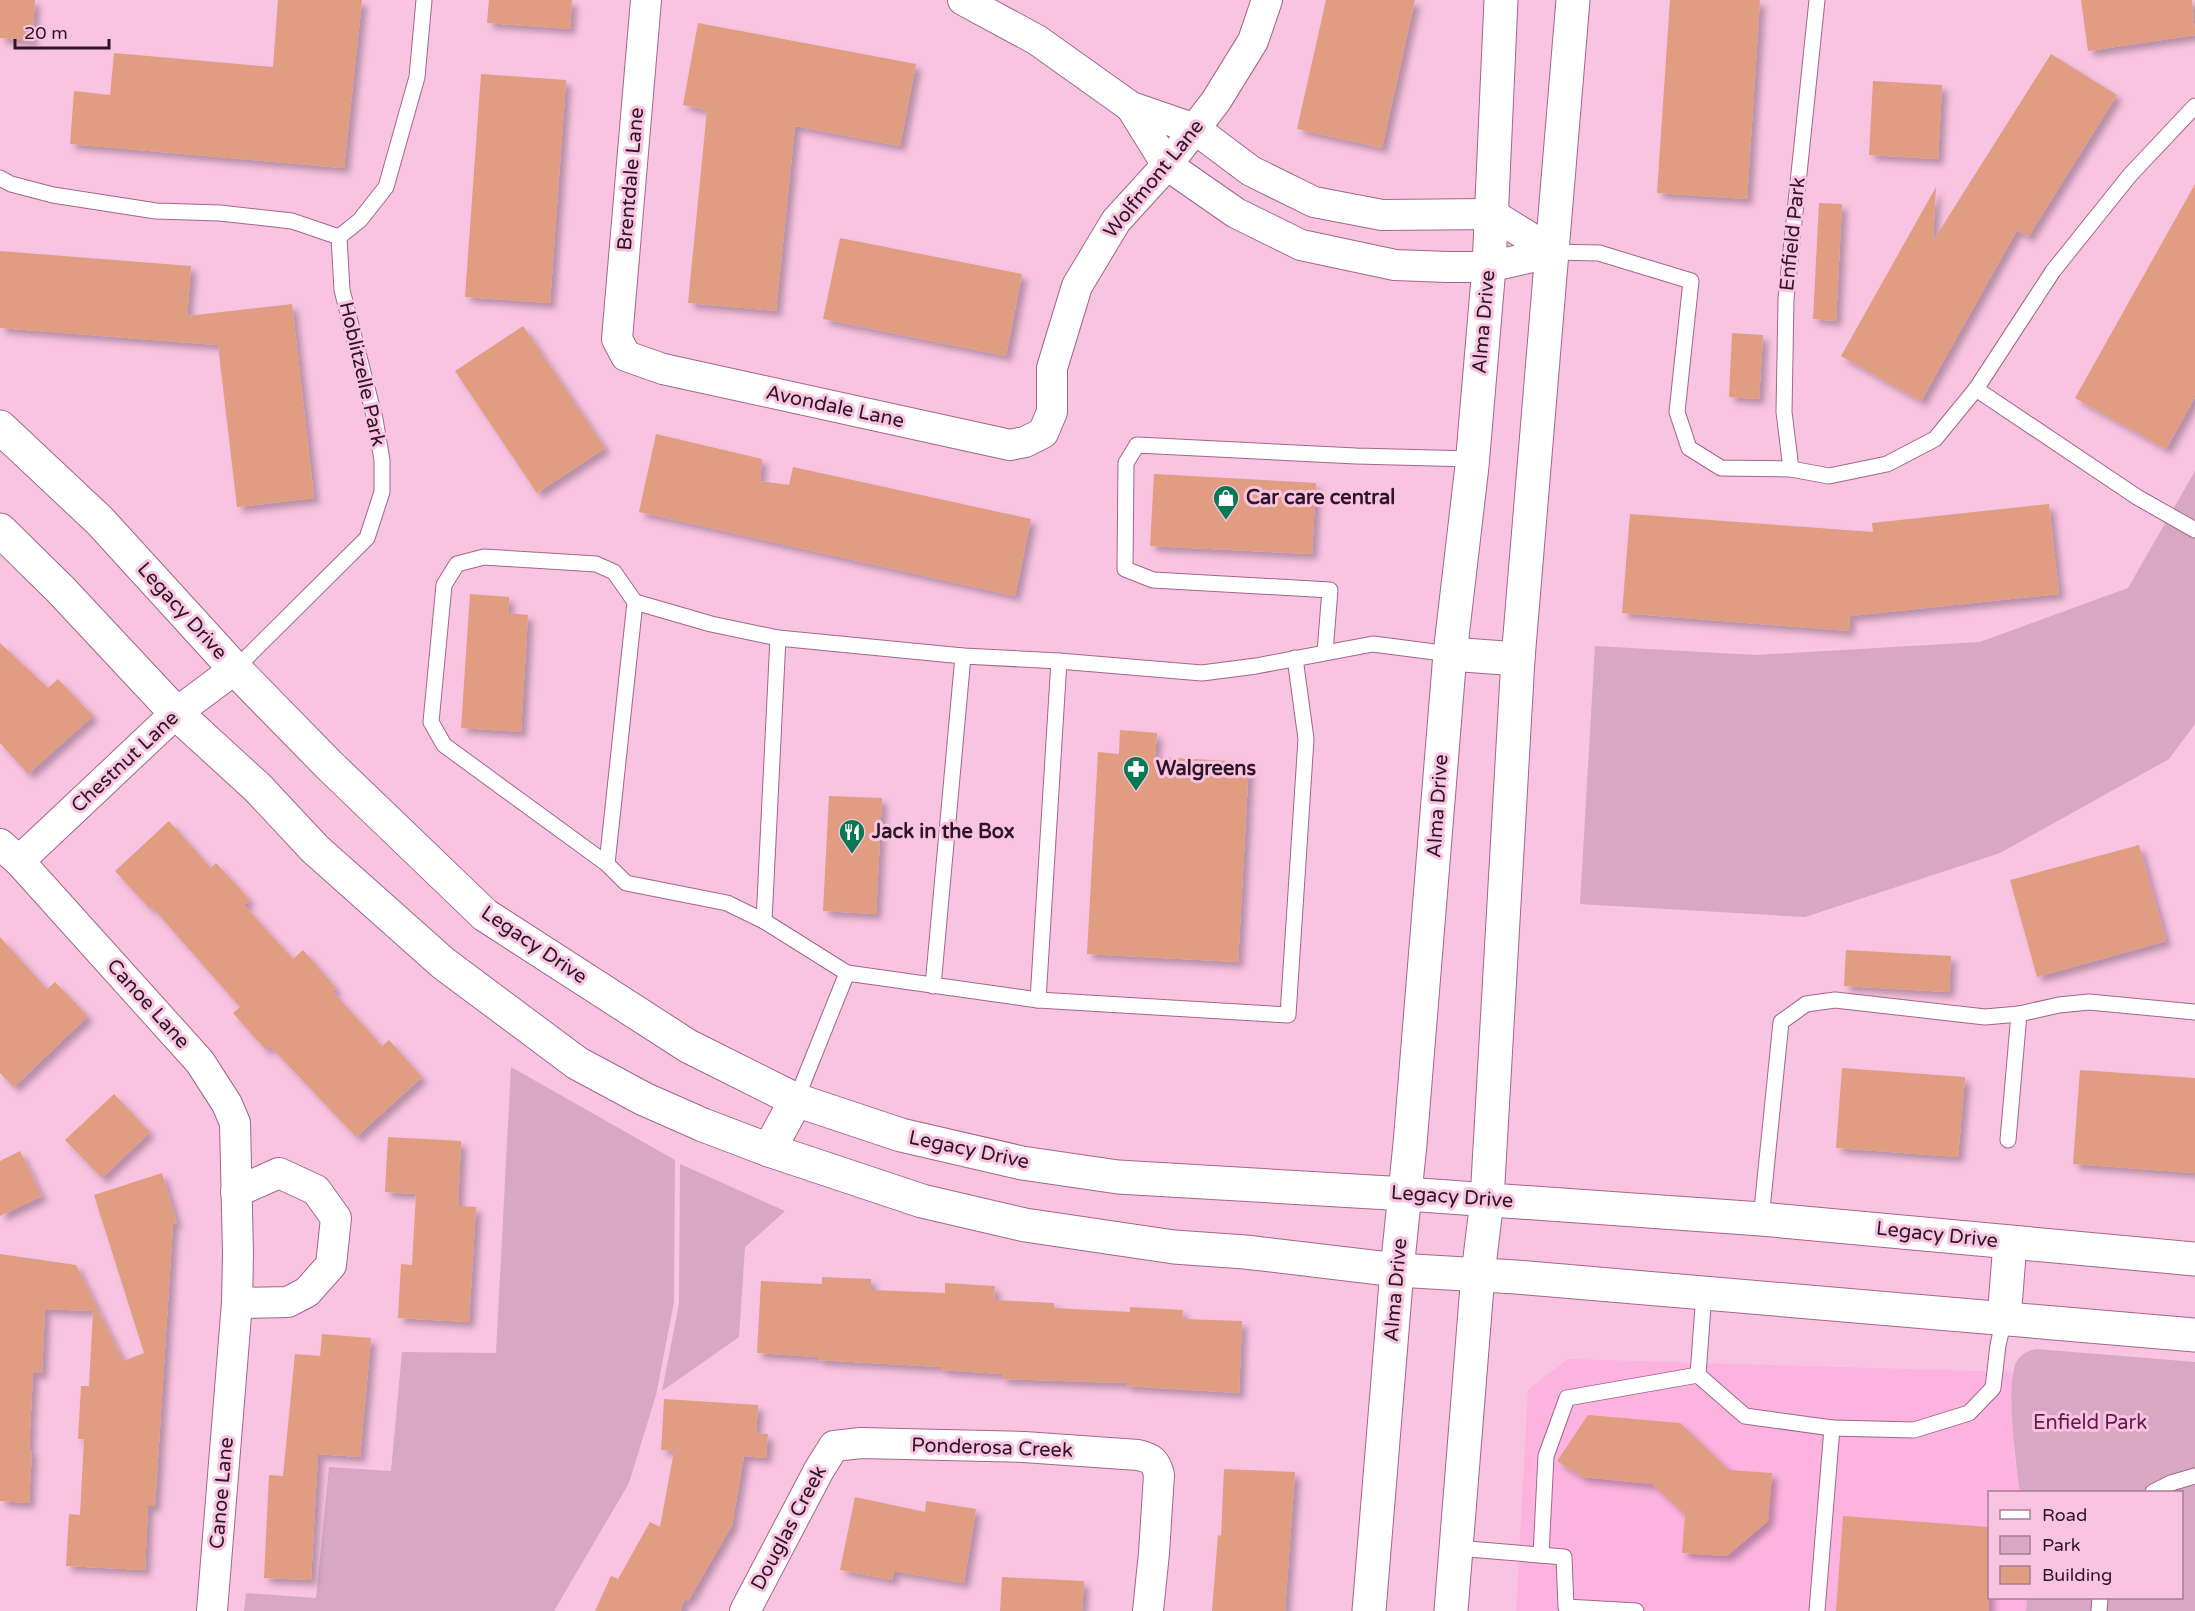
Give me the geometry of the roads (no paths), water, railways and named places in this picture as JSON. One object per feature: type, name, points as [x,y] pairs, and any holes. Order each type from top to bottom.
[{"type":"main road","name":"Alma Drive","points":[[1369,1611],[1450,654],[1473,459],[1489,267],[1501,0]]},
{"type":"main road","points":[[1451,1611],[1478,1274],[1487,1200],[1518,659],[1573,0]]},
{"type":"main road","name":"Legacy Drive","points":[[0,427],[100,521],[235,669],[329,765],[485,915],[688,1046],[796,1100],[901,1135],[1022,1163],[1118,1176],[1761,1219],[2195,1259]]},
{"type":"main road","points":[[0,530],[61,590],[176,713],[258,788],[315,849],[443,963],[568,1056],[644,1099],[769,1150],[921,1201],[1025,1225],[1174,1247],[1245,1252],[1397,1270],[1478,1274],[2195,1335]]},
{"type":"main road","points":[[1450,654],[1518,659]]},
{"type":"main road","points":[[769,1150],[796,1100]]},
{"type":"main road","points":[[2004,1319],[2010,1243]]},
{"type":"street","name":"Brentdale Lane","points":[[626,356],[617,339],[646,0]]},
{"type":"street","points":[[963,0],[1037,40],[1131,107],[1195,129],[1251,171],[1314,202],[1382,214],[1492,214],[1553,252]]},
{"type":"street","name":"Wolfmont Lane","points":[[1043,433],[1052,412],[1052,368],[1077,286],[1116,221],[1167,165],[1216,101],[1253,41],[1267,0]]},
{"type":"street","points":[[1131,107],[1167,165],[1236,213],[1301,245],[1395,265],[1489,267],[1553,252]]},
{"type":"street","name":"Avondale Lane","points":[[626,356],[663,369],[1010,445],[1025,442],[1043,433]]},
{"type":"street","name":"Chestnut Lane","points":[[10,852],[176,713],[235,669]]},
{"type":"street","name":"Canoe Lane","points":[[10,852],[206,1071],[227,1104],[235,1123],[237,1303],[212,1611]]},
{"type":"street","points":[[236,1192],[279,1173],[316,1190],[336,1218],[331,1265],[307,1292],[288,1302],[237,1303]]},
{"type":"street","name":"Ponderosa Creek","points":[[834,1446],[861,1443],[1024,1447],[1138,1455],[1151,1458],[1157,1465],[1158,1474],[1148,1611]]},
{"type":"street","name":"Douglas Creek","points":[[745,1611],[819,1470],[834,1446]]},
{"type":"lane","points":[[0,178],[11,184],[53,195],[145,209],[220,213],[292,221],[339,237],[360,220],[386,187],[417,78],[424,0]]},
{"type":"lane","name":"Enfield Park","points":[[1791,469],[1784,412],[1786,299],[1817,0]]},
{"type":"lane","points":[[1553,252],[1599,253],[1691,281],[1677,412],[1689,448],[1721,468],[1791,469],[1829,476],[1887,465],[1935,439],[1976,389],[2053,271],[2130,175],[2195,106]]},
{"type":"lane","name":"Hoblitzelle Park","points":[[235,669],[367,537],[382,492],[382,460],[377,429],[342,290],[339,237]]},
{"type":"lane","points":[[1976,389],[2137,497],[2195,530]]},
{"type":"lane","points":[[1325,652],[1330,590],[1153,580],[1125,569],[1126,463],[1137,445],[1356,456],[1473,459]]},
{"type":"lane","points":[[1295,658],[1306,739],[1288,1015],[1038,1000],[848,973],[764,921],[727,903],[626,884],[607,864],[444,745],[431,722],[444,585],[457,564],[484,557],[597,564],[614,572],[635,602],[711,624],[778,638],[963,656],[1059,661],[1202,674],[1373,644],[1450,654]]},
{"type":"lane","points":[[607,864],[635,602]]},
{"type":"lane","points":[[764,921],[778,638]]},
{"type":"lane","points":[[933,986],[963,656]]},
{"type":"lane","points":[[1038,1000],[1059,661]]},
{"type":"lane","points":[[796,1100],[848,973]]},
{"type":"lane","points":[[1761,1219],[1781,1022],[1806,1004],[1835,1000],[1985,1017],[2019,1014],[2059,1005],[2089,1002],[2195,1012]]},
{"type":"lane","points":[[2008,1140],[2019,1014]]},
{"type":"lane","points":[[1698,1375],[1704,1293]]},
{"type":"lane","points":[[1698,1375],[1744,1416],[1832,1428],[1914,1430],[1969,1413],[1993,1388],[1998,1345],[2004,1319]]},
{"type":"lane","points":[[1541,1555],[1546,1456],[1567,1398],[1698,1375]]},
{"type":"lane","points":[[1816,1611],[1832,1428]]},
{"type":"lane","points":[[2155,1491],[2171,1483],[2195,1476]]},
{"type":"lane","points":[[1456,1548],[1564,1557],[1566,1609],[1636,1611]]},
{"type":"place","name":"Car care central","points":[[1226,521]]},
{"type":"place","name":"Walgreens","points":[[1136,792]]},
{"type":"place","name":"Jack in the Box","points":[[852,855]]}]
